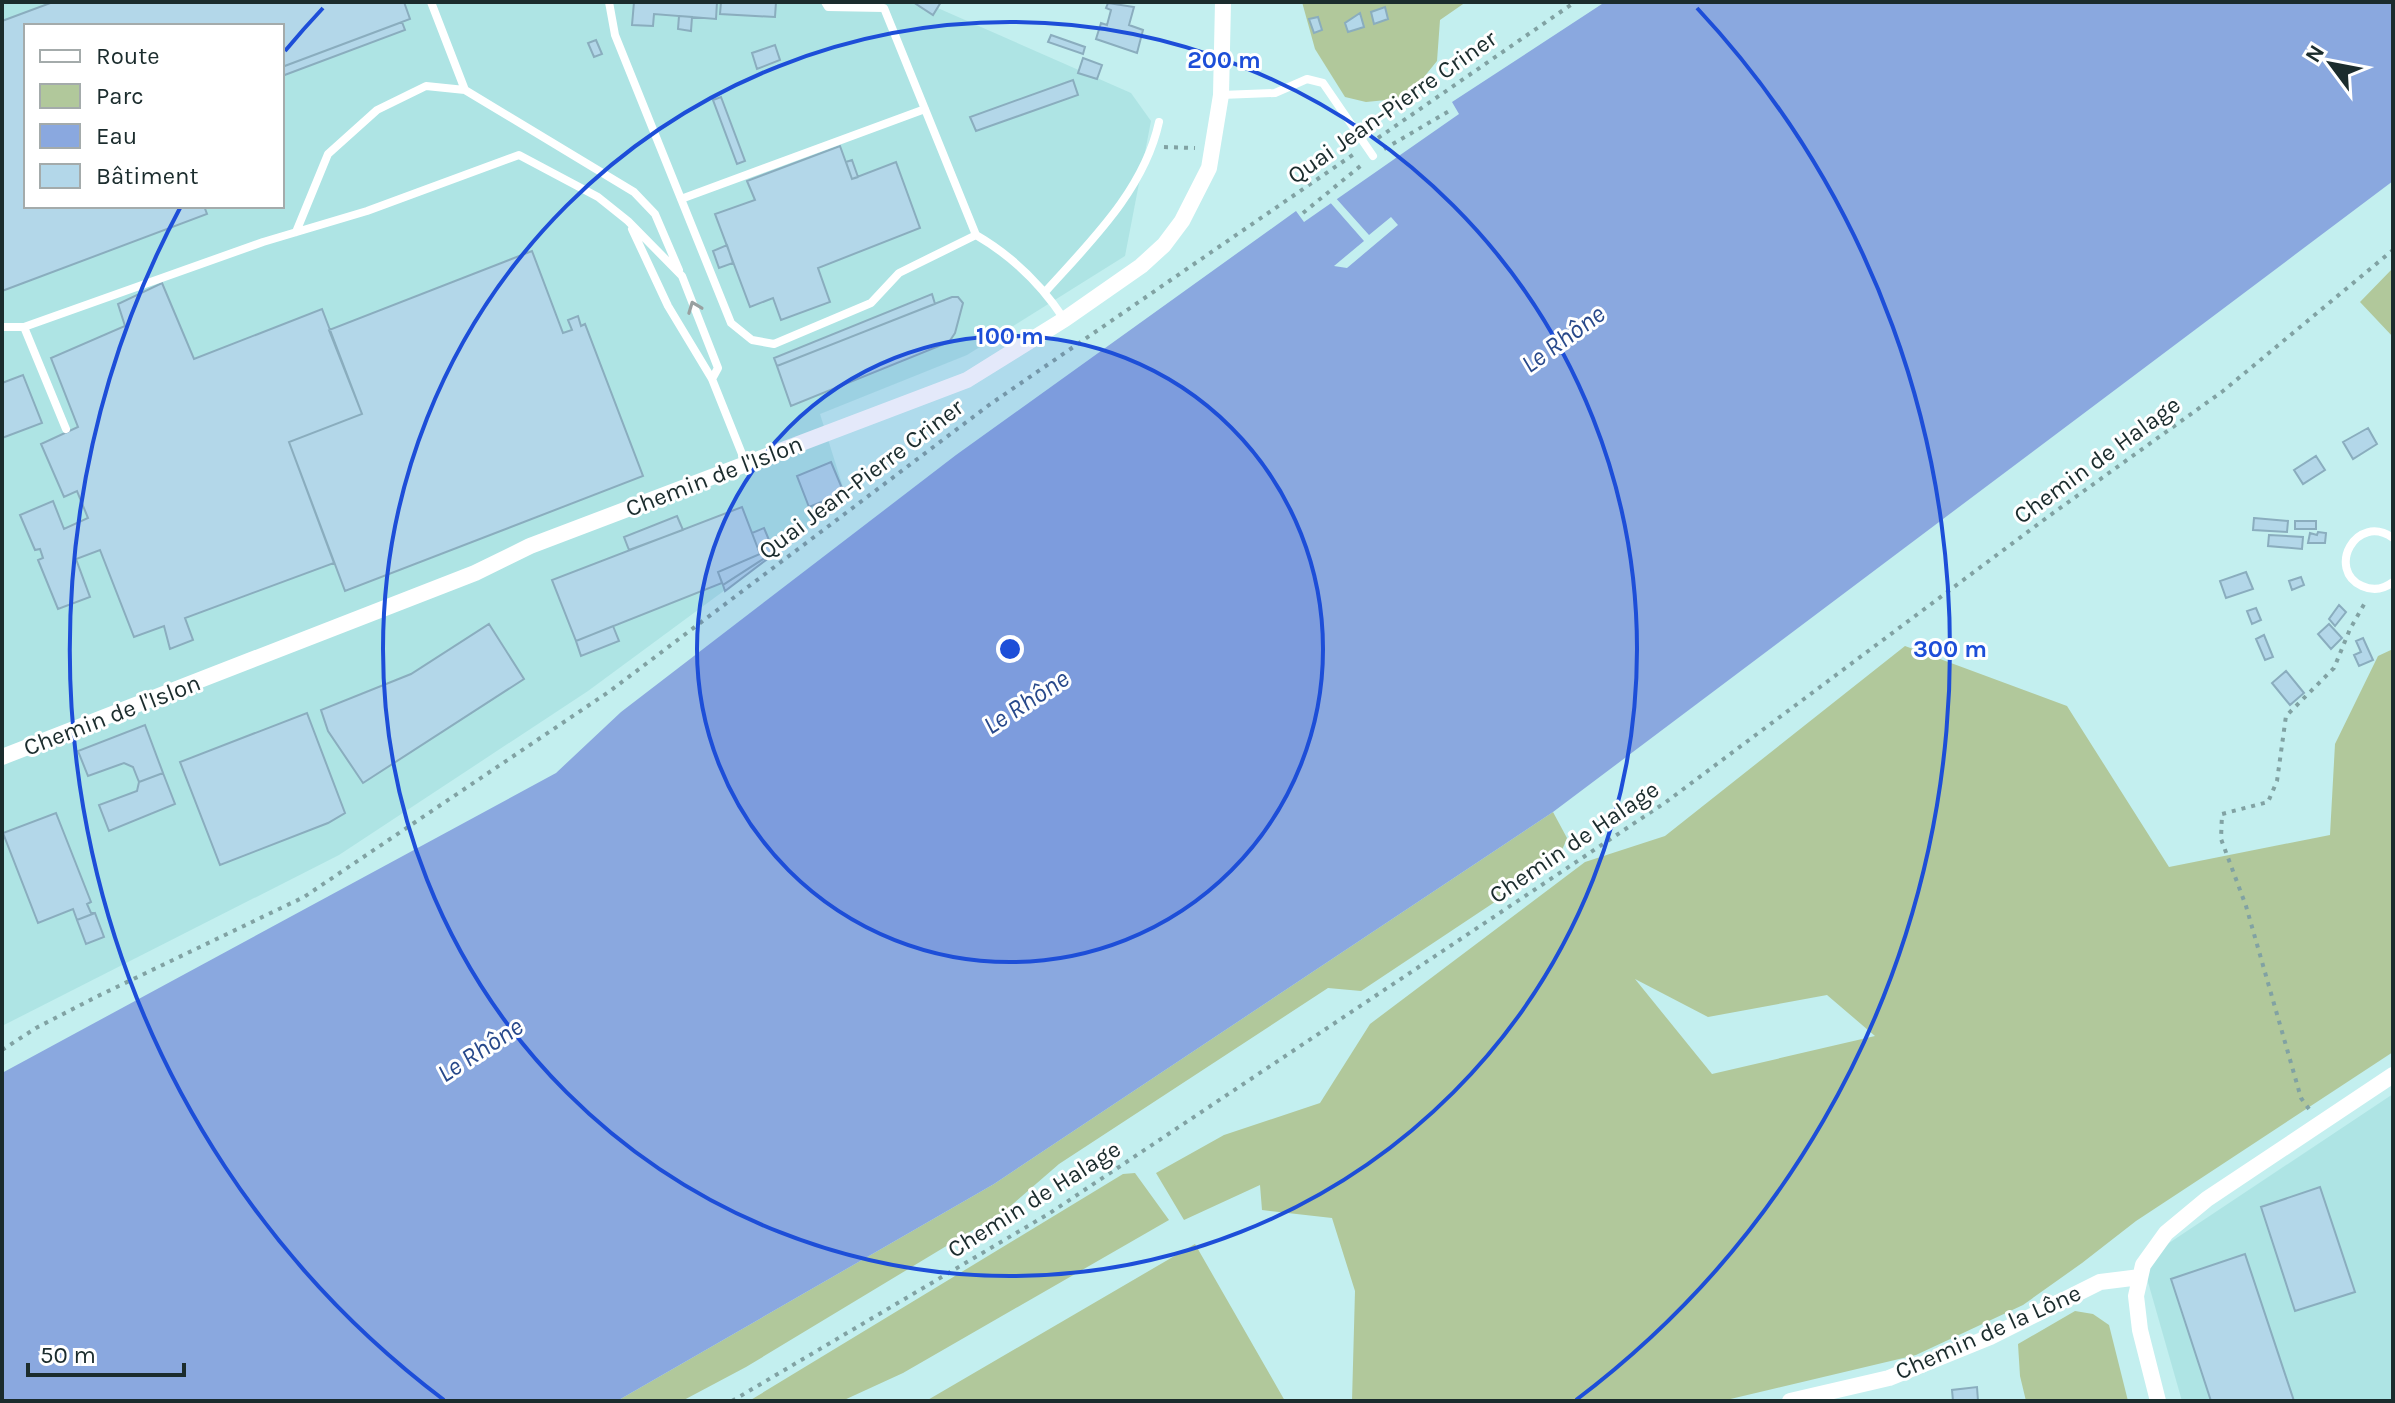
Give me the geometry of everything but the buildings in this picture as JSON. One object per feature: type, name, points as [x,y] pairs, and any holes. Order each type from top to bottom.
[{"type":"street","name":"Chemin de l'Islon","points":[[2,757],[475,573],[530,546],[967,380],[1065,319],[1141,266],[1164,245],[1182,221],[1209,168],[1213,150],[1221,95],[1223,2]]},
{"type":"street","points":[[2158,1401],[2140,1330],[2136,1296],[2143,1265],[2166,1233],[2207,1199],[2393,1075]]},
{"type":"street","name":"Chemin de la Lône","points":[[1790,1401],[1889,1378],[1990,1337],[2100,1282],[2140,1277]]},
{"type":"lane","points":[[431,2],[465,90]]},
{"type":"lane","points":[[609,2],[615,35],[731,323],[752,340],[774,344],[871,303],[899,273],[976,235]]},
{"type":"lane","points":[[825,2],[828,7],[884,8],[976,235],[999,249],[1046,291],[1065,319]]},
{"type":"lane","points":[[1221,95],[1275,93],[1307,79],[1323,83],[1373,156]]},
{"type":"lane","points":[[296,232],[328,154],[377,110],[426,86],[465,90],[634,192],[655,214],[718,368],[712,379]]},
{"type":"lane","points":[[681,199],[925,109]]},
{"type":"lane","points":[[1046,291],[1114,215],[1153,148],[1159,122]]},
{"type":"lane","points":[[2,327],[24,327],[296,232],[367,211],[519,155],[598,197],[628,221],[682,276]]},
{"type":"lane","points":[[628,221],[668,306],[712,379],[746,464]]},
{"type":"lane","points":[[24,327],[66,429]]},
{"type":"lane","points":[[2393,538],[2375,531],[2366,533],[2351,543],[2345,559],[2349,575],[2368,589],[2383,588],[2393,582]]},
{"type":"path","name":"Quai Jean-Pierre Criner","points":[[2,1050],[84,1003],[304,897],[610,691],[989,405],[1575,2]]},
{"type":"path","points":[[1303,213],[1373,156],[1451,110]]},
{"type":"path","points":[[1153,148],[1213,150]]},
{"type":"path","name":"Chemin de Halage","points":[[732,1401],[1050,1213],[1666,802],[2049,516],[2223,391],[2393,250]]},
{"type":"path","points":[[2318,1125],[2301,1098],[2246,906],[2221,839],[2222,814],[2268,802],[2277,781],[2286,716],[2334,668],[2367,599],[2368,589]]},
{"type":"shaded area","points":[[2,2],[924,2],[1131,93],[1151,121],[1125,256],[967,355],[820,414],[847,500],[588,691],[339,855],[2,1026]]},
{"type":"shaded area","points":[[2393,1094],[2393,1401],[2182,1401],[2142,1261]]},
{"type":"green space","points":[[1302,2],[1466,2],[1440,20],[1437,61],[1415,88],[1396,99],[1366,102],[1345,97],[1315,49]]},
{"type":"green space","points":[[2393,268],[2393,337],[2360,302]]},
{"type":"green space","points":[[1905,646],[2067,706],[2169,867],[2330,835],[2335,744],[2378,656],[2393,649],[2393,1052],[2136,1221],[2023,1305],[1916,1355],[1722,1401],[1352,1401],[1355,1291],[1332,1218],[1262,1210],[1260,1185],[1184,1220],[1156,1173],[1224,1135],[1320,1103],[1370,1024],[1585,862],[1665,836]],"holes":[[[1635,979],[1708,1017],[1827,995],[1875,1036],[1712,1074]]]},
{"type":"green space","points":[[1553,812],[1567,838],[1558,860],[1361,991],[1328,988],[1059,1164],[1006,1210],[746,1367],[682,1401],[617,1401],[994,1184]]},
{"type":"green space","points":[[1135,1173],[1169,1220],[903,1373],[842,1401],[749,1401],[1123,1174]]},
{"type":"green space","points":[[1195,1244],[1285,1401],[926,1401]]},
{"type":"green space","points":[[2075,1311],[2093,1314],[2109,1325],[2128,1401],[2026,1401],[2020,1376],[2018,1344]]},
{"type":"water","name":"Le Rhône","points":[[1605,2],[2393,2],[2393,181],[1553,812],[994,1184],[617,1401],[2,1401],[2,1073],[556,773],[621,712],[956,455],[1296,211],[1304,222],[1459,114],[1452,102]]},
{"type":"pier","points":[[1334,196],[1369,235],[1391,217],[1398,225],[1347,268],[1334,266],[1364,241],[1328,200]]}]
